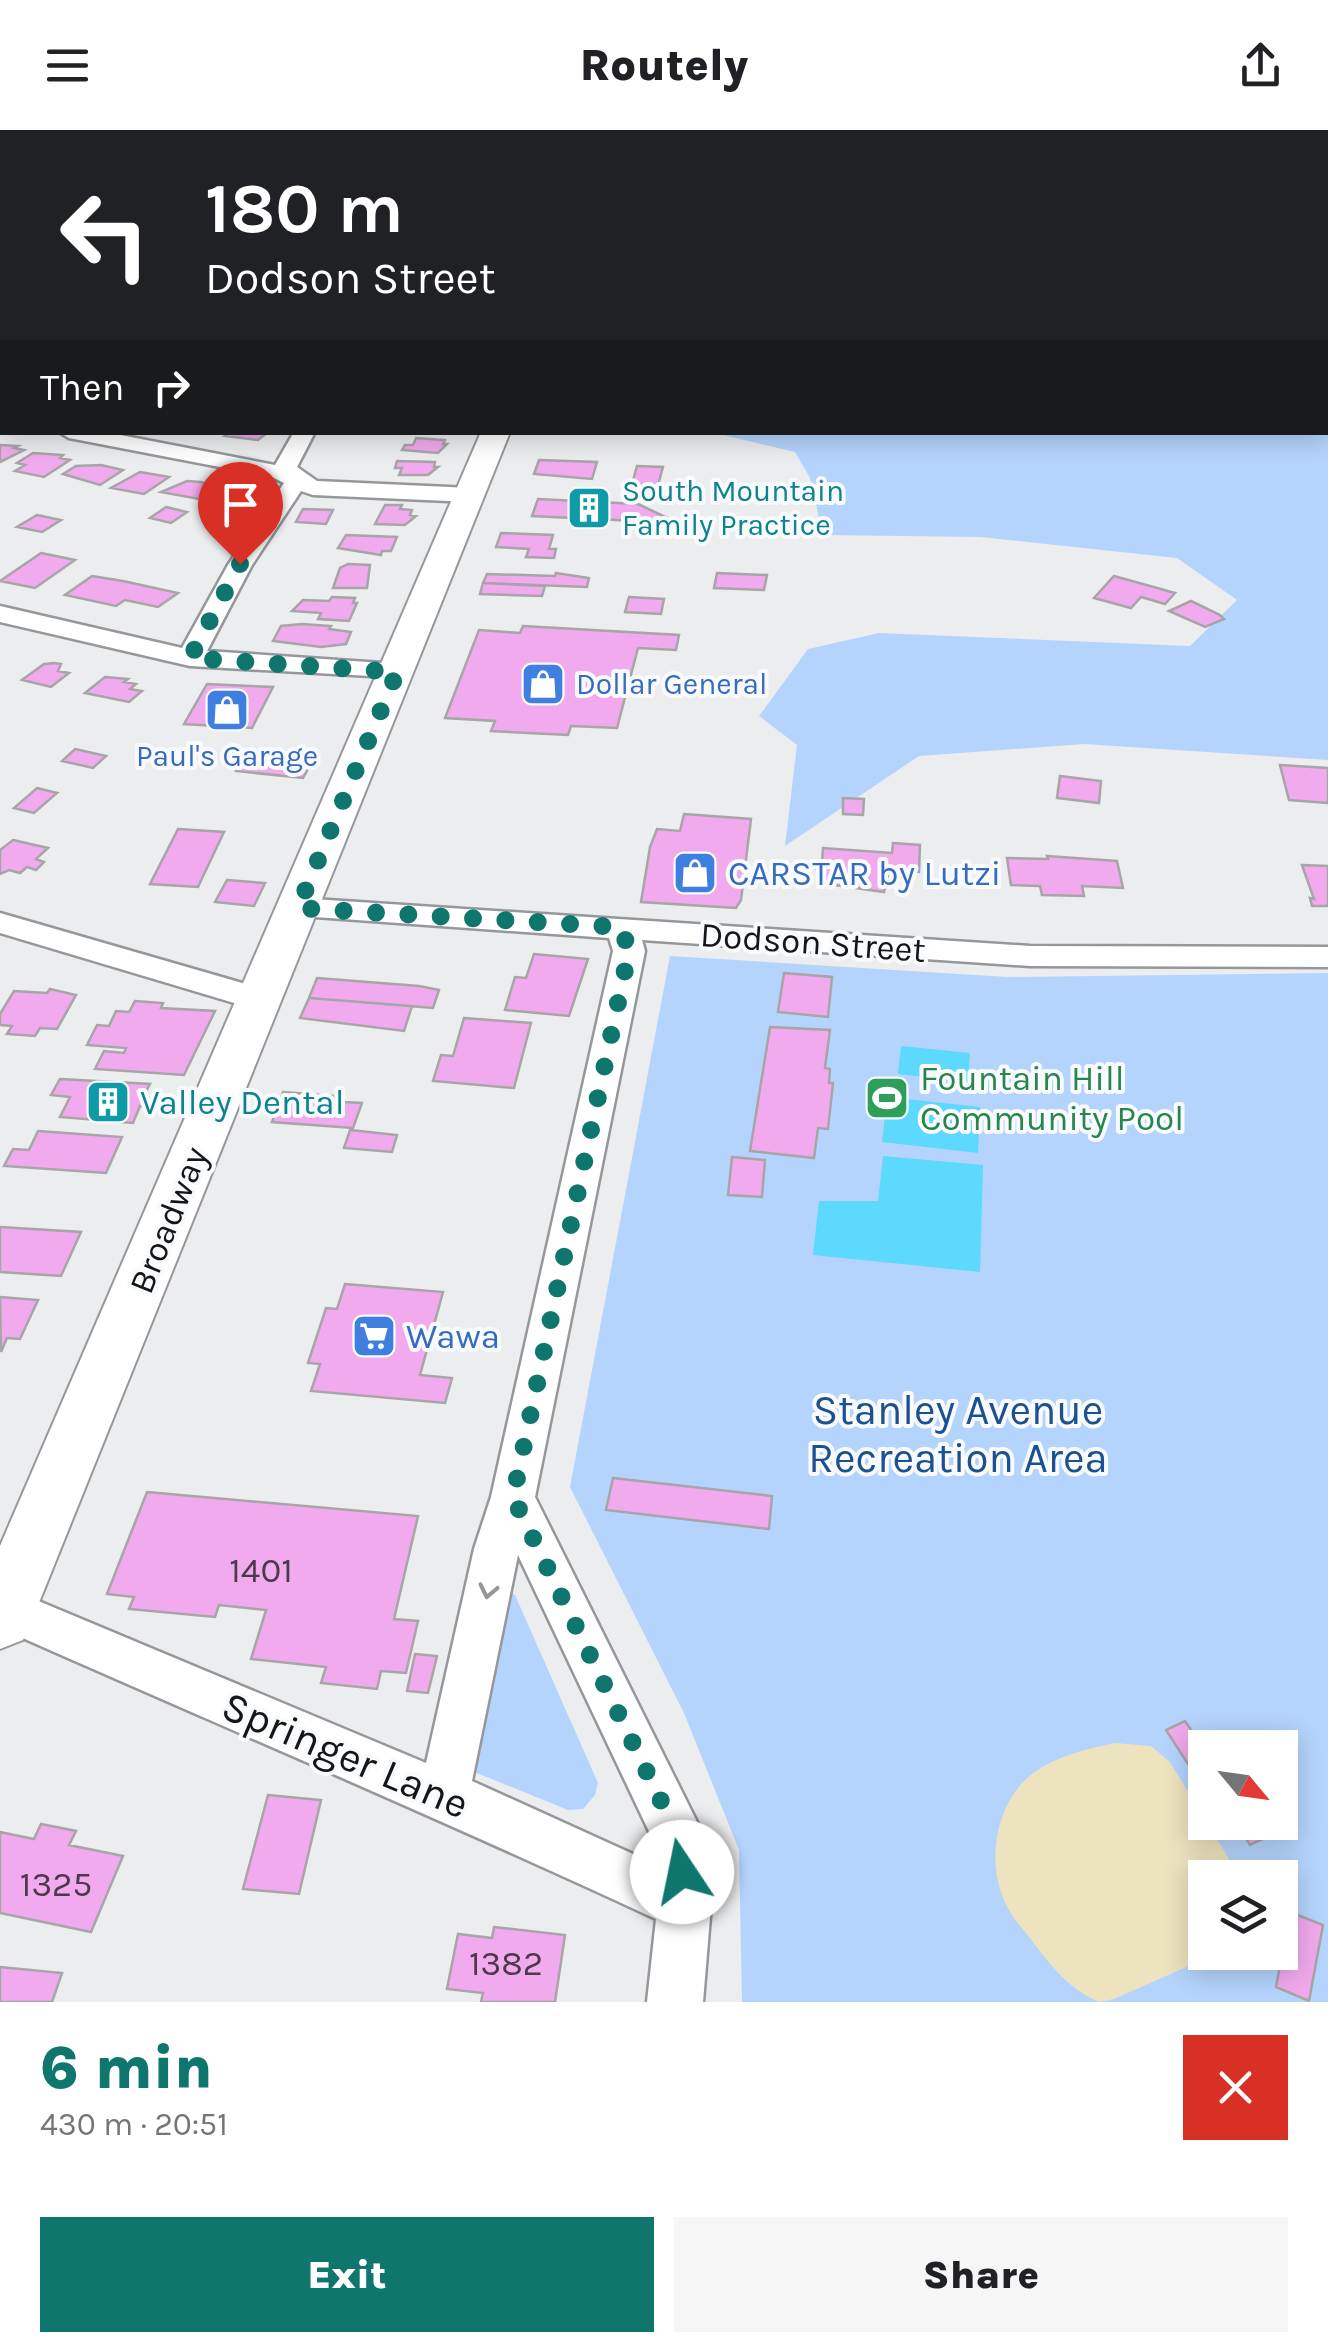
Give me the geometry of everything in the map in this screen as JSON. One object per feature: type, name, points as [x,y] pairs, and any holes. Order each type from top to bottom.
[{"type":"main road","name":"Broadway","points":[[3,1614],[495,435]]},
{"type":"street","points":[[86,435],[278,472],[313,488],[471,495]]},
{"type":"street","points":[[190,658],[240,564],[296,482],[297,477],[286,469],[286,464],[304,435]]},
{"type":"street","points":[[0,614],[190,658],[397,672]]},
{"type":"street","name":"Dodson Street","points":[[298,908],[1030,956],[1328,957]]},
{"type":"street","points":[[0,923],[258,999]]},
{"type":"street","points":[[444,1794],[496,1549],[513,1497],[629,951],[621,927]]},
{"type":"street","points":[[513,1497],[680,1840],[684,1905],[675,2002]]},
{"type":"street","name":"Springer Lane","points":[[3,1614],[444,1794],[684,1905]]},
{"type":"green space","points":[[723,435],[1328,435],[1328,760],[1084,744],[919,756],[785,846],[797,745],[759,716],[808,649],[879,633],[1190,646],[1237,600],[1177,558],[981,537],[823,535],[810,478],[795,452]]},
{"type":"green space","name":"Stanley Avenue Recreation Area","points":[[670,956],[1007,977],[1328,973],[1328,2002],[742,2002],[739,1850],[684,1713],[570,1487]]},
{"type":"green space","points":[[509,1592],[515,1595],[598,1783],[595,1795],[583,1809],[568,1810],[472,1771]]},
{"type":"sand","points":[[1115,1743],[1151,1746],[1170,1762],[1188,1792],[1188,1840],[1217,1840],[1230,1860],[1188,1860],[1188,1966],[1099,2002],[1061,1976],[1014,1918],[1001,1893],[995,1855],[1002,1816],[1022,1784],[1036,1771],[1084,1750]]},
{"type":"shaded area","points":[[901,1046],[970,1053],[968,1082],[898,1074]]},
{"type":"shaded area","points":[[887,1097],[980,1107],[978,1153],[882,1142]]},
{"type":"shaded area","points":[[883,1156],[983,1165],[980,1272],[813,1255],[819,1201],[878,1201]]},
{"type":"building","points":[[226,435],[264,435],[258,440]]},
{"type":"building","points":[[416,438],[445,440],[443,444],[447,444],[438,453],[402,450],[405,445],[413,445]]},
{"type":"building","points":[[0,445],[18,446],[14,448],[24,450],[0,462]]},
{"type":"building","points":[[33,453],[63,455],[60,458],[70,460],[44,477],[15,471],[25,465],[17,463]]},
{"type":"building","points":[[539,460],[597,462],[592,479],[534,474]]},
{"type":"building","points":[[397,461],[435,462],[434,467],[438,467],[428,475],[399,475],[402,468],[395,468]]},
{"type":"building","points":[[101,465],[123,470],[100,485],[63,474],[76,466]]},
{"type":"building","points":[[637,466],[663,467],[658,485],[632,484]]},
{"type":"building","points":[[140,472],[169,477],[144,494],[111,488]]},
{"type":"building","points":[[187,481],[216,487],[199,499],[161,492]]},
{"type":"building","points":[[236,491],[267,497],[250,510],[232,506],[225,512],[205,508]]},
{"type":"building","name":"South Mountain Family Practice","points":[[538,499],[638,504],[678,523],[532,516]]},
{"type":"building","points":[[385,505],[402,505],[400,509],[412,510],[410,515],[416,516],[405,525],[375,524]]},
{"type":"building","points":[[166,507],[187,512],[171,523],[150,518]]},
{"type":"building","points":[[303,509],[333,510],[326,524],[296,522]]},
{"type":"building","points":[[37,515],[61,520],[42,532],[17,527]]},
{"type":"building","points":[[501,533],[553,535],[549,549],[556,549],[554,558],[526,557],[529,549],[496,547]]},
{"type":"building","points":[[346,535],[397,537],[391,551],[382,551],[381,555],[338,548]]},
{"type":"building","points":[[41,553],[75,560],[35,588],[0,581]]},
{"type":"building","points":[[348,564],[370,565],[367,588],[333,588],[340,568]]},
{"type":"building","points":[[556,573],[589,578],[587,587],[483,583],[487,574]]},
{"type":"building","points":[[717,573],[767,575],[764,590],[714,588]]},
{"type":"building","points":[[92,576],[178,593],[158,607],[125,600],[116,606],[65,595]]},
{"type":"building","points":[[1114,576],[1175,593],[1165,604],[1141,597],[1131,608],[1094,598]]},
{"type":"building","points":[[483,583],[545,586],[542,596],[480,594]]},
{"type":"building","points":[[332,597],[355,598],[353,603],[357,603],[349,621],[318,619],[321,613],[292,611],[303,600],[329,601]]},
{"type":"building","points":[[629,597],[664,599],[661,614],[625,612]]},
{"type":"building","points":[[1191,601],[1224,619],[1205,627],[1169,611]]},
{"type":"building","points":[[302,624],[351,632],[346,644],[321,647],[273,641],[281,626]]},
{"type":"building","name":"Dollar General","points":[[523,626],[679,635],[676,650],[638,648],[617,728],[571,726],[568,735],[491,731],[495,721],[445,718],[479,630],[520,633]]},
{"type":"building","points":[[44,664],[61,664],[58,671],[69,673],[51,687],[22,680]]},
{"type":"building","points":[[105,677],[128,679],[124,682],[136,684],[130,689],[142,691],[129,702],[85,693]]},
{"type":"building","name":"Paul's Garage","points":[[207,684],[273,687],[252,728],[184,724]]},
{"type":"building","points":[[75,749],[106,756],[93,768],[62,761]]},
{"type":"building","points":[[247,751],[316,754],[309,767],[231,761],[235,754],[245,755]]},
{"type":"building","points":[[231,761],[309,767],[303,778],[236,771],[238,767],[228,767]]},
{"type":"building","points":[[1280,765],[1328,768],[1328,803],[1289,800]]},
{"type":"building","points":[[1060,776],[1101,781],[1099,803],[1057,798]]},
{"type":"building","points":[[37,788],[57,793],[34,813],[14,808]]},
{"type":"building","points":[[843,798],[864,799],[863,815],[843,814]]},
{"type":"building","name":"CARSTAR by Lutzi","points":[[684,814],[751,819],[741,900],[736,908],[641,902],[657,829],[680,831]]},
{"type":"building","points":[[178,829],[224,832],[198,887],[150,884]]},
{"type":"building","points":[[13,840],[48,848],[36,859],[44,862],[36,870],[27,867],[20,873],[9,870],[0,874],[0,850]]},
{"type":"building","points":[[893,843],[920,845],[919,872],[885,870],[884,876],[888,876],[884,892],[820,883],[821,869],[816,869],[816,862],[822,863],[823,848],[892,853]]},
{"type":"building","points":[[1047,856],[1117,861],[1123,888],[1082,886],[1084,896],[1042,895],[1040,886],[1011,885],[1007,858],[1048,859]]},
{"type":"building","points":[[1302,865],[1328,866],[1328,906],[1312,906],[1310,898],[1314,899]]},
{"type":"building","points":[[227,880],[265,883],[254,906],[215,902]]},
{"type":"building","points":[[534,954],[588,959],[569,1016],[505,1010],[515,977],[526,978]]},
{"type":"building","points":[[784,973],[832,977],[828,1017],[778,1012]]},
{"type":"building","points":[[317,978],[439,990],[433,1008],[309,998]]},
{"type":"building","points":[[50,989],[76,995],[57,1029],[40,1028],[35,1036],[7,1034],[12,1026],[0,1025],[0,1014],[14,991],[47,993]]},
{"type":"building","points":[[309,998],[412,1006],[404,1031],[300,1018]]},
{"type":"building","points":[[135,1001],[163,1003],[161,1008],[215,1011],[184,1075],[95,1069],[104,1051],[124,1053],[126,1048],[87,1045],[97,1025],[109,1026],[116,1011],[129,1012]]},
{"type":"building","points":[[464,1018],[531,1023],[514,1088],[433,1081],[441,1055],[453,1056]]},
{"type":"building","points":[[770,1027],[830,1030],[825,1068],[830,1069],[829,1083],[833,1083],[828,1129],[818,1128],[814,1158],[750,1151]]},
{"type":"building","name":"Valley Dental","points":[[60,1079],[150,1084],[143,1097],[150,1098],[146,1107],[140,1106],[133,1123],[60,1117],[70,1097],[51,1095]]},
{"type":"building","points":[[283,1092],[335,1096],[344,1102],[362,1103],[353,1128],[272,1122],[275,1113],[263,1111],[266,1103],[279,1103]]},
{"type":"building","points":[[350,1130],[397,1135],[392,1152],[344,1148]]},
{"type":"building","points":[[38,1131],[122,1137],[106,1173],[4,1166],[13,1149],[29,1150]]},
{"type":"building","points":[[732,1157],[765,1160],[762,1197],[728,1195]]},
{"type":"building","points":[[0,1227],[81,1232],[61,1276],[0,1272]]},
{"type":"building","name":"Wawa","points":[[345,1284],[443,1292],[420,1375],[452,1378],[445,1403],[311,1391],[320,1364],[308,1363],[326,1308],[337,1309]]},
{"type":"building","points":[[0,1297],[38,1300],[20,1339],[7,1338],[1,1352]]},
{"type":"building","points":[[613,1478],[772,1496],[769,1529],[606,1510]]},
{"type":"building","points":[[147,1492],[418,1516],[394,1619],[418,1621],[406,1673],[381,1671],[377,1689],[321,1683],[326,1667],[251,1659],[266,1610],[219,1605],[215,1617],[129,1609],[134,1597],[107,1594]]},
{"type":"building","points":[[415,1654],[437,1656],[428,1693],[407,1691]]},
{"type":"building","points":[[1185,1721],[1191,1730],[1188,1730],[1188,1764],[1166,1730]]},
{"type":"building","points":[[268,1795],[321,1800],[299,1894],[243,1889]]},
{"type":"building","points":[[41,1824],[76,1831],[69,1845],[123,1856],[91,1932],[0,1913],[0,1832],[34,1839]]},
{"type":"building","points":[[1298,1915],[1323,1925],[1309,2001],[1276,1987],[1279,1970],[1298,1970]]},
{"type":"building","points":[[494,1927],[565,1935],[555,2002],[481,2002],[483,1993],[447,1989],[458,1934],[492,1938]]},
{"type":"building","points":[[0,1967],[62,1973],[52,2002],[0,2002]]},
{"type":"place","name":"South Mountain Family Practice","points":[[589,508]]},
{"type":"place","name":"Dollar General","points":[[543,684]]},
{"type":"place","name":"Paul's Garage","points":[[227,710]]},
{"type":"place","name":"CARSTAR by Lutzi","points":[[695,873]]},
{"type":"place","name":"Fountain Hill Community Pool","points":[[887,1098]]},
{"type":"place","name":"Valley Dental","points":[[108,1102]]},
{"type":"place","name":"Wawa","points":[[374,1336]]},
{"type":"route","points":[[240,564],[190,658],[397,672],[298,908],[621,927],[629,951],[513,1497],[680,1840],[682,1872]]}]
